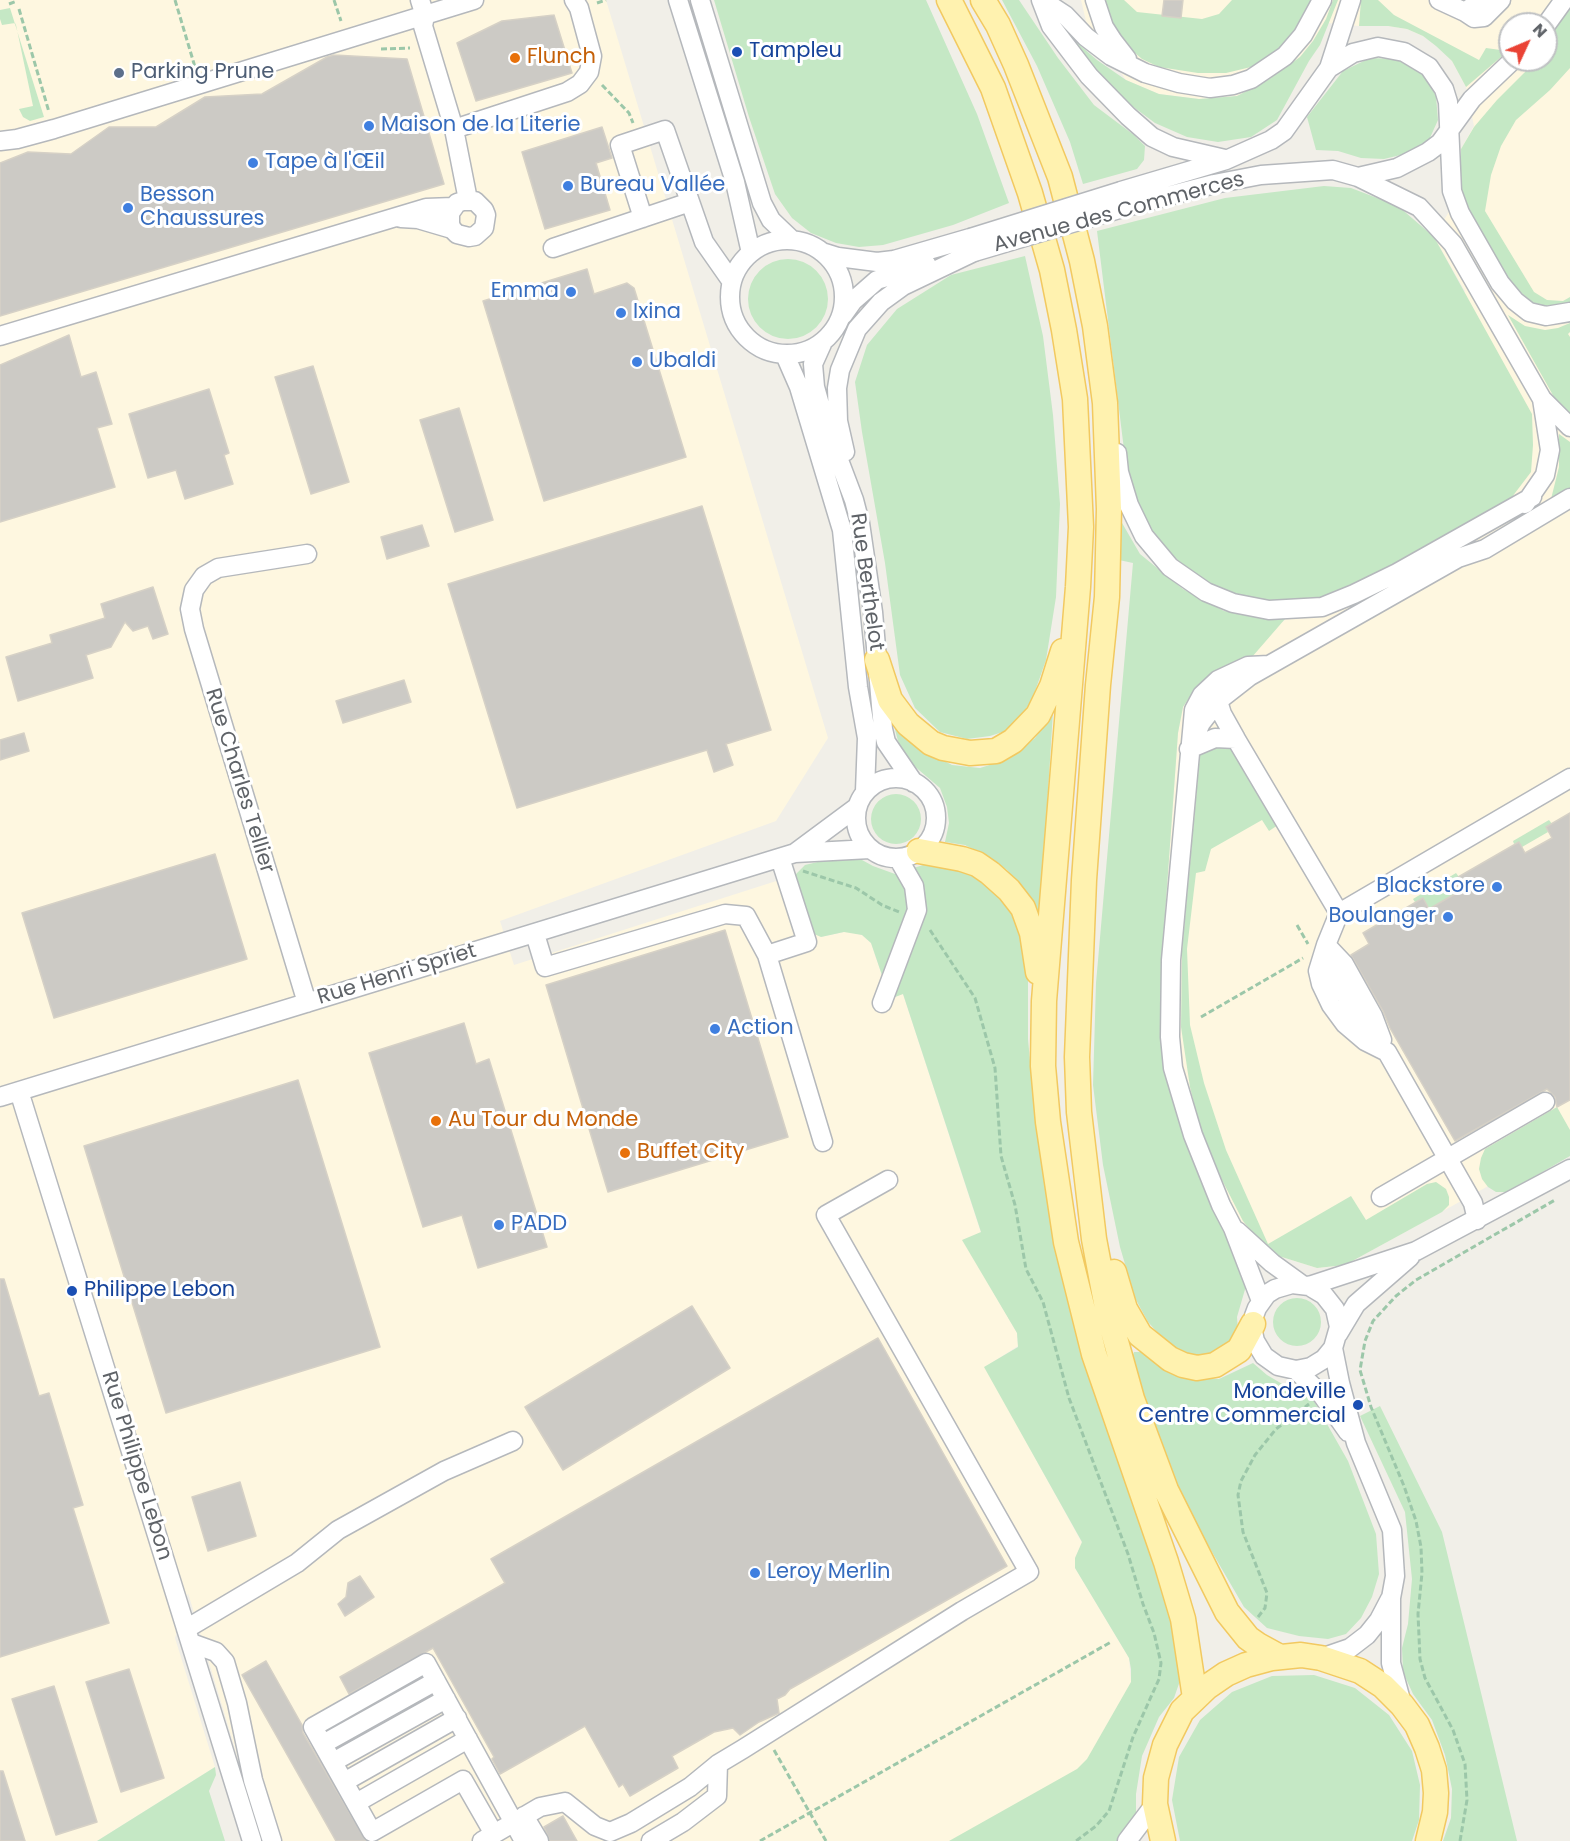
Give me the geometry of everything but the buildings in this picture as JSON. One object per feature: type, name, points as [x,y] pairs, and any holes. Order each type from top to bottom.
[{"type":"main road","points":[[949,0],[993,88],[1030,193],[1052,270],[1075,399],[1081,527],[1044,1001],[1043,1066],[1048,1122],[1066,1242],[1094,1354],[1148,1506],[1176,1596],[1188,1649],[1195,1698]]},
{"type":"main road","points":[[983,0],[998,24],[1016,65],[1060,177],[1082,261],[1095,326],[1105,404],[1109,509],[1107,597],[1084,868],[1077,1057],[1079,1112],[1102,1231],[1125,1309],[1140,1335],[1170,1359],[1197,1368],[1215,1365],[1239,1350],[1252,1324]]},
{"type":"main road","points":[[877,660],[890,700],[898,712],[931,743],[943,748],[970,753],[996,751],[1013,741],[1038,715],[1052,686],[1062,657],[1078,587]]},
{"type":"main road","points":[[909,854],[962,859],[977,864],[1009,890],[1023,908],[1032,933],[1044,1001]]},
{"type":"main road","points":[[1083,1136],[1094,1239],[1108,1313],[1132,1399],[1162,1480],[1227,1612],[1253,1642],[1280,1657]]},
{"type":"main road","points":[[1163,1841],[1155,1804],[1156,1778],[1165,1745],[1182,1711],[1207,1687],[1226,1674],[1246,1665],[1301,1655],[1321,1658],[1360,1671],[1383,1686],[1402,1705],[1417,1725],[1434,1770],[1435,1812],[1428,1841]]},
{"type":"street","points":[[0,141],[54,129],[423,8],[474,0]]},
{"type":"street","points":[[454,129],[567,92],[580,84],[589,72],[592,56],[579,8],[574,0]]},
{"type":"street","points":[[678,0],[735,182],[751,253]]},
{"type":"street","points":[[700,0],[762,203],[771,220],[792,240]]},
{"type":"street","points":[[1042,0],[1065,15],[1086,37],[1111,56],[1144,73],[1179,83],[1210,88],[1233,85],[1251,79],[1286,56],[1303,35],[1322,0]]},
{"type":"street","points":[[1042,0],[1051,26],[1089,75],[1107,96],[1152,137],[1191,153],[1226,160]]},
{"type":"street","points":[[1095,0],[1104,27],[1113,41],[1122,54],[1144,73]]},
{"type":"street","name":"Avenue des Commerces","points":[[842,316],[853,301],[877,280],[972,245],[1124,199],[1271,140],[1284,131],[1329,68],[1350,0]]},
{"type":"street","points":[[1439,0],[1474,18],[1484,17],[1501,0]]},
{"type":"street","points":[[1465,12],[1481,0]]},
{"type":"street","points":[[0,336],[426,208],[461,204],[475,201],[486,215],[484,228],[475,236],[457,234],[449,218],[461,204],[454,129],[423,26],[423,8]]},
{"type":"street","points":[[1329,68],[1353,53],[1372,48],[1389,48],[1404,52],[1429,67],[1444,89],[1450,113],[1452,192],[1460,213],[1500,284],[1515,301],[1529,312],[1546,316],[1570,312]]},
{"type":"street","name":"Avenue des Commerces","points":[[1124,199],[1261,175],[1333,170],[1358,177],[1397,168],[1416,160],[1440,143],[1472,99],[1501,72]]},
{"type":"street","points":[[644,218],[620,146],[665,130],[704,242],[732,282]]},
{"type":"street","points":[[1358,177],[1419,207],[1453,244],[1542,399],[1570,427]]},
{"type":"street","points":[[553,248],[690,202]]},
{"type":"street","points":[[397,217],[418,219],[453,229]]},
{"type":"street","points":[[792,240],[808,244],[831,260],[842,281],[845,305],[834,332],[822,344],[804,352],[785,355],[757,346],[745,336],[734,320],[730,302],[732,282],[739,266],[751,253],[763,245],[792,240]]},
{"type":"street","points":[[854,500],[838,421],[837,388],[840,370],[853,338],[871,312],[903,286],[972,245]]},
{"type":"street","name":"Avenue des Commerces","points":[[822,252],[838,257],[877,262],[972,245]]},
{"type":"street","name":"Rue Berthelot","points":[[822,344],[813,364],[815,387],[826,426],[854,500],[863,541],[872,602],[886,742],[914,783]]},
{"type":"street","name":"Rue Berthelot","points":[[785,355],[799,387],[842,531],[858,687],[867,738],[861,799]]},
{"type":"street","points":[[1458,558],[1480,538],[1515,516],[1532,496],[1545,475],[1550,450],[1542,399]]},
{"type":"street","points":[[1105,404],[1114,430],[1119,472],[1129,505],[1144,536],[1170,567],[1206,592],[1233,603],[1269,610],[1322,607],[1397,573],[1532,496]]},
{"type":"street","points":[[1189,749],[1201,723],[1218,701],[1233,688],[1269,665],[1458,558],[1485,549],[1570,498]]},
{"type":"street","name":"Rue Charles Tellier","points":[[307,554],[218,568],[204,576],[194,590],[190,609],[194,629],[307,1003]]},
{"type":"street","points":[[1261,1301],[1187,1118],[1173,1068],[1170,1037],[1171,960],[1194,711],[1202,695],[1218,680],[1248,666],[1269,665]]},
{"type":"street","points":[[1218,701],[1236,739],[1339,913]]},
{"type":"street","points":[[1189,749],[1215,738],[1236,739]]},
{"type":"street","points":[[791,860],[861,799],[873,785],[894,778],[914,783],[929,796],[936,815],[932,835],[909,854],[888,857],[870,849],[857,830],[856,818],[861,799]]},
{"type":"street","points":[[1387,1052],[1365,1041],[1345,1024],[1331,1005],[1321,984],[1318,971],[1339,913],[1570,778]]},
{"type":"street","points":[[791,860],[870,849]]},
{"type":"street","points":[[882,1003],[917,910],[909,854]]},
{"type":"street","points":[[767,956],[807,942],[791,860]]},
{"type":"street","name":"Rue Henri Spriet","points":[[0,1097],[535,934],[791,860]]},
{"type":"street","points":[[535,934],[545,967],[725,914],[746,916],[767,956],[823,1142]]},
{"type":"street","points":[[1326,945],[1473,1203],[1477,1220]]},
{"type":"street","name":"Rue Philippe Lebon","points":[[18,1091],[252,1841]]},
{"type":"street","points":[[1381,1197],[1545,1102]]},
{"type":"street","points":[[1416,1251],[1356,1304],[1324,1359],[1317,1364],[1296,1370],[1278,1366],[1264,1356],[1255,1341],[1252,1324],[1261,1301],[1275,1289],[1283,1286],[1305,1285],[1416,1251],[1570,1169]]},
{"type":"street","points":[[539,1841],[519,1819],[468,1738],[426,1663],[313,1727],[372,1832],[463,1780],[488,1837],[519,1819],[540,1807],[565,1802],[604,1836],[631,1823],[690,1787],[718,1764],[962,1611],[1029,1572],[826,1215],[888,1180]]},
{"type":"street","points":[[1233,1228],[1272,1263],[1324,1295],[1335,1309],[1339,1327],[1335,1342],[1340,1383],[1356,1443],[1392,1530],[1395,1576],[1391,1598],[1391,1663],[1402,1705]]},
{"type":"street","points":[[1296,1370],[1322,1395],[1356,1443]]},
{"type":"street","points":[[272,1841],[253,1780],[237,1703],[225,1662],[216,1652],[189,1636],[297,1563],[338,1530],[444,1471],[513,1441]]},
{"type":"street","points":[[1321,1658],[1350,1648],[1367,1635],[1379,1620],[1391,1598]]},
{"type":"street","points":[[333,1762],[446,1699]]},
{"type":"street","points":[[344,1782],[457,1718]]},
{"type":"street","points":[[356,1803],[468,1738]]},
{"type":"street","points":[[651,1841],[683,1822],[717,1797],[718,1764]]},
{"type":"street","points":[[1127,1841],[1155,1804]]},
{"type":"street","points":[[519,1819],[524,1841]]},
{"type":"path","points":[[175,0],[200,83]]},
{"type":"path","points":[[9,4],[17,1]]},
{"type":"path","points":[[19,9],[54,129]]},
{"type":"path","points":[[589,72],[629,113],[638,139]]},
{"type":"path","points":[[791,860],[856,888],[907,916]]},
{"type":"path","points":[[929,930],[975,998],[994,1068],[1001,1156],[1015,1205],[1026,1269],[1042,1302],[1069,1398],[1128,1554],[1154,1633],[1161,1663],[1159,1679],[1133,1737],[1109,1811],[1096,1826],[1076,1841]]},
{"type":"path","points":[[1201,1017],[1326,945]]},
{"type":"path","points":[[1460,1841],[1467,1800],[1464,1764],[1453,1730],[1425,1678],[1420,1659],[1418,1614],[1422,1573],[1421,1547],[1416,1521],[1371,1407],[1360,1370],[1365,1341],[1373,1322],[1396,1296],[1416,1280],[1560,1197]]},
{"type":"path","points":[[1257,1618],[1265,1608],[1267,1593],[1242,1532],[1238,1496],[1241,1481],[1255,1455],[1276,1429],[1310,1403]]},
{"type":"path","points":[[760,1841],[1111,1642]]},
{"type":"path","points":[[766,1734],[826,1841]]},
{"type":"shaded area","points":[[0,0],[606,0],[828,738],[776,821],[500,921],[514,965],[795,875],[802,906],[821,937],[852,932],[862,935],[871,943],[890,999],[903,994],[981,1233],[963,1240],[1017,1333],[1018,1346],[985,1367],[1082,1543],[1075,1558],[1075,1568],[1129,1658],[1131,1682],[1095,1841],[263,1841],[188,1593],[175,1638],[215,1767],[97,1841],[0,1841]]},
{"type":"shaded area","points":[[1081,0],[1570,0],[1570,1141],[1345,1265],[1317,1268],[1269,1253],[1238,1264],[1212,1202],[1164,1071],[1163,943],[1178,733],[1183,707],[1193,692],[1285,620],[1277,604],[1465,291],[1434,237],[1460,193],[1461,149],[1474,126],[1466,87],[1452,61],[1438,46],[1423,36],[1407,29],[1388,26],[1327,23],[1300,57],[1268,80],[1237,96],[1199,99],[1159,94],[1126,80],[1086,21]]},
{"type":"green space","points":[[714,0],[926,0],[977,114],[1009,203],[953,225],[883,245],[859,247],[836,243],[811,233],[792,218],[775,194]]},
{"type":"green space","points":[[1002,0],[1019,0],[1058,58],[1094,105],[1145,146],[1144,160],[1137,169],[1083,184],[1070,142],[1037,66]]},
{"type":"green space","points":[[1101,0],[1124,0],[1137,12],[1202,19],[1219,14],[1232,0],[1313,0],[1289,40],[1271,57],[1251,67],[1226,73],[1198,73],[1159,67],[1142,59],[1113,29]]},
{"type":"green space","points":[[1333,0],[1338,0],[1320,45],[1277,120],[1251,137],[1218,142],[1187,137],[1155,123],[1120,97],[1095,70],[1075,41],[1126,80],[1159,94],[1199,99],[1237,96],[1268,80],[1300,57],[1326,19]]},
{"type":"green space","points":[[1361,0],[1378,0],[1394,15],[1479,60],[1486,48],[1498,50],[1498,60],[1466,87],[1452,61],[1423,36],[1407,29],[1388,26],[1359,26]]},
{"type":"green space","points":[[1570,1],[1570,68],[1550,90],[1516,120],[1501,146],[1491,175],[1485,211],[1534,292],[1547,300],[1563,301],[1570,297],[1570,302],[1563,305],[1546,306],[1533,303],[1500,274],[1465,210],[1460,193],[1461,149],[1474,127],[1525,72],[1558,72],[1558,17]]},
{"type":"green space","points":[[10,8],[15,23],[2,25],[0,10]]},
{"type":"green space","points":[[17,32],[44,117],[30,121],[23,117],[19,109],[33,106]]},
{"type":"green space","points":[[1370,58],[1398,59],[1424,73],[1436,96],[1438,120],[1429,140],[1413,152],[1384,159],[1361,158],[1338,151],[1316,150],[1307,117],[1343,71]]},
{"type":"green space","points":[[1324,186],[1351,188],[1398,206],[1434,237],[1532,414],[1531,472],[1512,497],[1483,518],[1329,597],[1277,604],[1203,585],[1151,534],[1128,482],[1097,231],[1225,198]]},
{"type":"green space","points":[[1025,256],[1043,336],[1053,415],[1060,504],[1056,597],[1046,660],[1032,700],[1012,729],[990,736],[967,739],[940,732],[915,708],[900,675],[885,563],[855,382],[867,345],[897,309],[951,275]]},
{"type":"green space","points":[[780,259],[796,259],[817,270],[828,291],[828,307],[817,328],[796,339],[780,339],[766,333],[754,321],[748,307],[748,291],[754,277],[766,265]]},
{"type":"green space","points":[[1508,315],[1525,326],[1545,330],[1570,323],[1568,334],[1570,337],[1570,416],[1559,406]]},
{"type":"green space","points":[[1559,434],[1570,442],[1570,489],[1551,499],[1559,467]]},
{"type":"green space","points":[[1118,516],[1140,554],[1183,589],[1224,611],[1285,619],[1252,657],[1206,681],[1193,692],[1183,707],[1178,733],[1163,943],[1164,1071],[1212,1202],[1246,1286],[1237,1317],[1238,1331],[1234,1343],[1205,1357],[1184,1353],[1168,1344],[1148,1322],[1135,1298],[1120,1247],[1103,1165],[1093,1085],[1096,983],[1133,563],[1119,560]]},
{"type":"green space","points":[[1053,712],[1040,920],[1028,897],[1007,870],[965,845],[945,842],[949,823],[947,807],[940,788],[906,759],[892,718],[923,750],[952,765],[980,768],[1009,759],[1035,738]]},
{"type":"green space","points":[[1217,743],[1233,749],[1278,825],[1269,831],[1262,820],[1211,849],[1205,871],[1196,873],[1187,949],[1190,1025],[1204,1083],[1226,1150],[1268,1244],[1351,1196],[1366,1220],[1427,1184],[1436,1182],[1446,1189],[1449,1197],[1449,1205],[1442,1212],[1345,1265],[1317,1268],[1269,1253],[1243,1221],[1221,1178],[1199,1124],[1190,1087],[1181,1027],[1182,951],[1200,754],[1207,746]]},
{"type":"green space","points":[[891,794],[901,794],[914,801],[921,814],[921,824],[914,837],[901,844],[891,844],[882,840],[875,833],[871,824],[871,814],[875,805],[882,798]]},
{"type":"green space","points":[[1549,820],[1552,824],[1546,827],[1548,832],[1522,847],[1519,842],[1514,844],[1513,841]]},
{"type":"green space","points":[[851,854],[873,866],[895,874],[923,865],[940,864],[972,873],[989,885],[1016,917],[1023,933],[1028,975],[1028,1039],[1036,1127],[1058,1257],[1154,1557],[1179,1653],[1182,1675],[1174,1698],[1159,1717],[1142,1756],[1136,1794],[1136,1816],[1125,1835],[1117,1841],[949,1841],[1077,1769],[1087,1759],[1131,1682],[1131,1669],[1129,1658],[1075,1568],[1075,1558],[1082,1542],[984,1367],[1018,1347],[1017,1333],[962,1240],[981,1232],[903,994],[890,999],[871,943],[862,935],[844,932],[821,937],[808,928],[795,875],[805,865]]},
{"type":"green space","points":[[1456,873],[1459,877],[1453,880],[1460,891],[1429,909],[1423,898],[1415,902],[1413,899]]},
{"type":"green space","points":[[1557,1107],[1570,1130],[1570,1156],[1508,1192],[1496,1192],[1488,1187],[1479,1169],[1485,1149]]},
{"type":"green space","points":[[1292,1298],[1302,1298],[1317,1308],[1321,1322],[1320,1331],[1311,1342],[1302,1346],[1292,1346],[1277,1336],[1273,1327],[1273,1317],[1283,1302]]},
{"type":"green space","points":[[1134,1352],[1141,1352],[1182,1377],[1219,1379],[1253,1363],[1284,1385],[1306,1387],[1348,1461],[1376,1534],[1379,1574],[1372,1597],[1361,1618],[1346,1634],[1328,1639],[1299,1636],[1267,1628],[1244,1607],[1187,1509],[1131,1360]]},
{"type":"green space","points":[[1380,1406],[1442,1532],[1517,1841],[1443,1841],[1451,1818],[1452,1789],[1445,1755],[1432,1720],[1413,1694],[1403,1672],[1402,1648],[1408,1624],[1412,1579],[1405,1512],[1360,1416]]},
{"type":"green space","points":[[1314,1675],[1355,1688],[1389,1715],[1412,1751],[1420,1785],[1419,1820],[1412,1841],[1180,1841],[1172,1800],[1179,1757],[1200,1720],[1232,1692],[1272,1676]]},
{"type":"green space","points":[[215,1767],[216,1775],[209,1791],[225,1841],[97,1841]]},
{"type":"place","name":"Tampleu","points":[[737,52]]},
{"type":"place","name":"Flunch","points":[[515,58]]},
{"type":"place","name":"Parking Prune","points":[[119,73]]},
{"type":"place","name":"Maison de la Literie","points":[[369,126]]},
{"type":"place","name":"Tape à l'Œil","points":[[253,163]]},
{"type":"place","name":"Bureau Vallée","points":[[568,186]]},
{"type":"place","name":"Besson Chaussures","points":[[128,208]]},
{"type":"place","name":"Emma","points":[[571,292]]},
{"type":"place","name":"Ixina","points":[[621,313]]},
{"type":"place","name":"Ubaldi","points":[[637,362]]},
{"type":"place","name":"Blackstore","points":[[1497,887]]},
{"type":"place","name":"Boulanger","points":[[1448,917]]},
{"type":"place","name":"Action","points":[[715,1029]]},
{"type":"place","name":"Au Tour du Monde","points":[[436,1121]]},
{"type":"place","name":"Buffet City","points":[[625,1153]]},
{"type":"place","name":"PADD","points":[[499,1225]]},
{"type":"place","name":"Philippe Lebon","points":[[72,1291]]},
{"type":"place","name":"Mondeville Centre Commercial","points":[[1358,1405]]},
{"type":"place","name":"Leroy Merlin","points":[[755,1573]]}]
